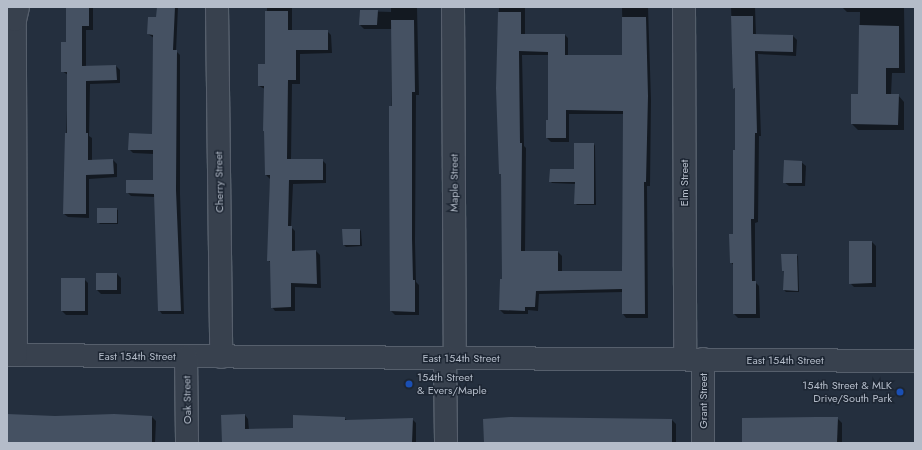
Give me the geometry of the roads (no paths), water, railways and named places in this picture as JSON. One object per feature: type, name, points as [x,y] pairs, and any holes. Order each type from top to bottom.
[{"type":"street","points":[[12,355],[15,20],[18,7]]},
{"type":"street","name":"Cherry Street","points":[[216,7],[221,357]]},
{"type":"street","name":"Maple Street","points":[[446,443],[450,358],[453,7]]},
{"type":"street","name":"Elm Street","points":[[684,7],[694,360]]},
{"type":"street","name":"East 154th Street","points":[[12,355],[915,361]]},
{"type":"street","name":"Oak Street","points":[[186,357],[187,443]]},
{"type":"street","name":"Grant Street","points":[[694,360],[703,443]]},
{"type":"place","name":"154th Street & Evers/Maple","points":[[409,384]]},
{"type":"place","name":"154th Street & MLK Drive/South Park","points":[[900,392]]}]
